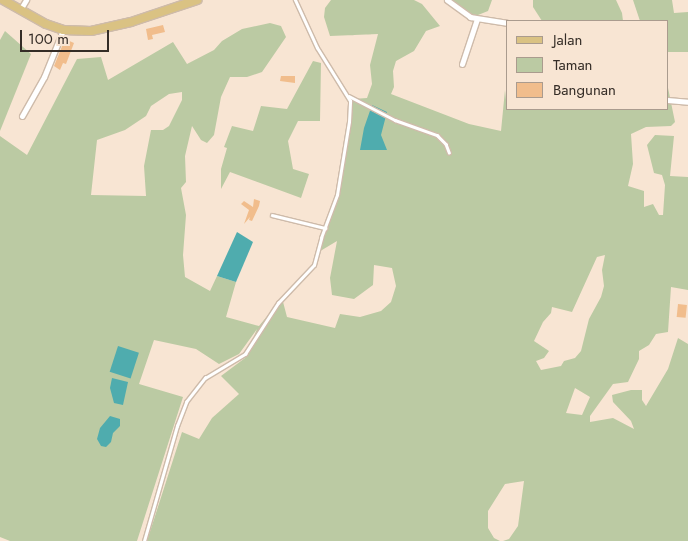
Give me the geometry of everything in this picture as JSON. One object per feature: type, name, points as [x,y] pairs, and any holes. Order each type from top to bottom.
[{"type":"main road","points":[[3,0],[46,24],[63,30],[102,30],[197,0]]},
{"type":"street","points":[[20,10],[26,0]]},
{"type":"street","points":[[447,0],[466,15],[477,19],[506,23]]},
{"type":"street","points":[[462,64],[477,19]]},
{"type":"street","points":[[22,116],[44,77],[63,30]]},
{"type":"street","points":[[668,100],[688,102]]},
{"type":"lane","points":[[295,0],[317,48],[348,95],[395,120],[437,135],[446,144],[449,152]]},
{"type":"lane","points":[[144,541],[177,426],[186,402],[205,378],[245,354],[278,303],[314,265],[340,184],[349,122],[348,95]]},
{"type":"lane","points":[[272,215],[325,228]]},
{"type":"green space","points":[[331,0],[414,0],[422,4],[440,26],[426,31],[414,51],[396,61],[393,71],[394,87],[391,94],[469,124],[501,131],[505,90],[506,110],[668,110],[668,88],[675,122],[671,126],[646,127],[631,134],[633,164],[628,186],[644,191],[644,207],[653,204],[659,215],[663,215],[665,185],[662,175],[654,173],[647,145],[655,135],[674,136],[670,176],[688,177],[688,290],[671,287],[668,332],[656,334],[649,345],[639,351],[639,359],[628,382],[613,384],[590,416],[590,422],[613,418],[634,429],[631,421],[613,402],[612,395],[631,390],[642,390],[642,400],[646,406],[668,369],[678,338],[688,344],[688,541],[503,541],[509,539],[518,526],[524,481],[505,484],[488,511],[488,528],[494,538],[500,541],[147,541],[182,432],[199,439],[212,418],[239,394],[221,376],[245,358],[257,329],[239,354],[219,364],[196,349],[154,340],[139,384],[183,397],[137,541],[10,541],[0,537],[0,136],[27,155],[77,59],[101,57],[108,80],[173,42],[187,64],[214,50],[222,41],[242,29],[270,23],[281,26],[286,37],[262,72],[247,77],[230,77],[221,97],[214,135],[207,143],[201,140],[192,126],[185,156],[186,182],[181,188],[186,215],[183,255],[185,277],[210,291],[217,276],[236,282],[226,317],[259,326],[282,298],[287,317],[335,328],[340,314],[360,317],[381,311],[391,302],[396,286],[392,268],[374,265],[373,285],[354,299],[332,295],[330,278],[337,241],[317,253],[341,188],[353,99],[367,98],[372,84],[370,65],[378,34],[330,36],[324,17],[325,8]],"holes":[[[182,92],[182,100],[169,126],[163,130],[151,130],[144,166],[146,196],[91,195],[97,140],[125,130],[146,116],[151,106],[169,94]],[[605,255],[602,270],[604,286],[601,297],[589,319],[581,351],[575,358],[564,361],[561,366],[541,370],[536,361],[544,358],[549,351],[534,341],[543,322],[551,313],[552,307],[572,312],[597,257]],[[575,388],[590,397],[582,415],[566,413]]]},
{"type":"green space","points":[[447,0],[492,0],[488,11],[478,15],[469,15]]},
{"type":"green space","points":[[533,0],[616,0],[623,20],[541,20],[533,7]]},
{"type":"green space","points":[[633,0],[672,0],[674,13],[688,12],[688,52],[668,52],[668,20],[640,20]]},
{"type":"green space","points":[[5,31],[31,54],[0,131],[0,40]]},
{"type":"green space","points":[[313,61],[321,63],[320,121],[298,121],[288,141],[293,169],[309,174],[301,198],[230,172],[221,189],[221,169],[227,148],[224,147],[232,126],[253,131],[261,106],[287,109]]},
{"type":"water","points":[[372,105],[387,112],[381,135],[387,150],[360,150],[364,128]]},
{"type":"water","points":[[237,232],[253,242],[236,282],[217,276]]},
{"type":"water","points":[[118,346],[139,353],[131,378],[110,372]]},
{"type":"water","points":[[112,378],[128,382],[123,405],[114,403],[110,388]]},
{"type":"water","points":[[110,416],[120,419],[120,426],[113,433],[111,442],[106,447],[101,446],[97,439],[100,428]]},
{"type":"building","points":[[163,25],[165,32],[152,35],[153,39],[148,40],[146,29]]},
{"type":"building","points":[[65,39],[74,43],[66,64],[63,63],[60,70],[54,66]]},
{"type":"building","points":[[281,76],[295,76],[295,83],[280,81]]},
{"type":"building","points":[[254,199],[260,201],[259,206],[252,221],[249,220],[250,217],[244,224],[249,210],[241,204],[244,201],[253,207]]},
{"type":"building","points":[[678,304],[687,305],[686,318],[677,317]]}]
